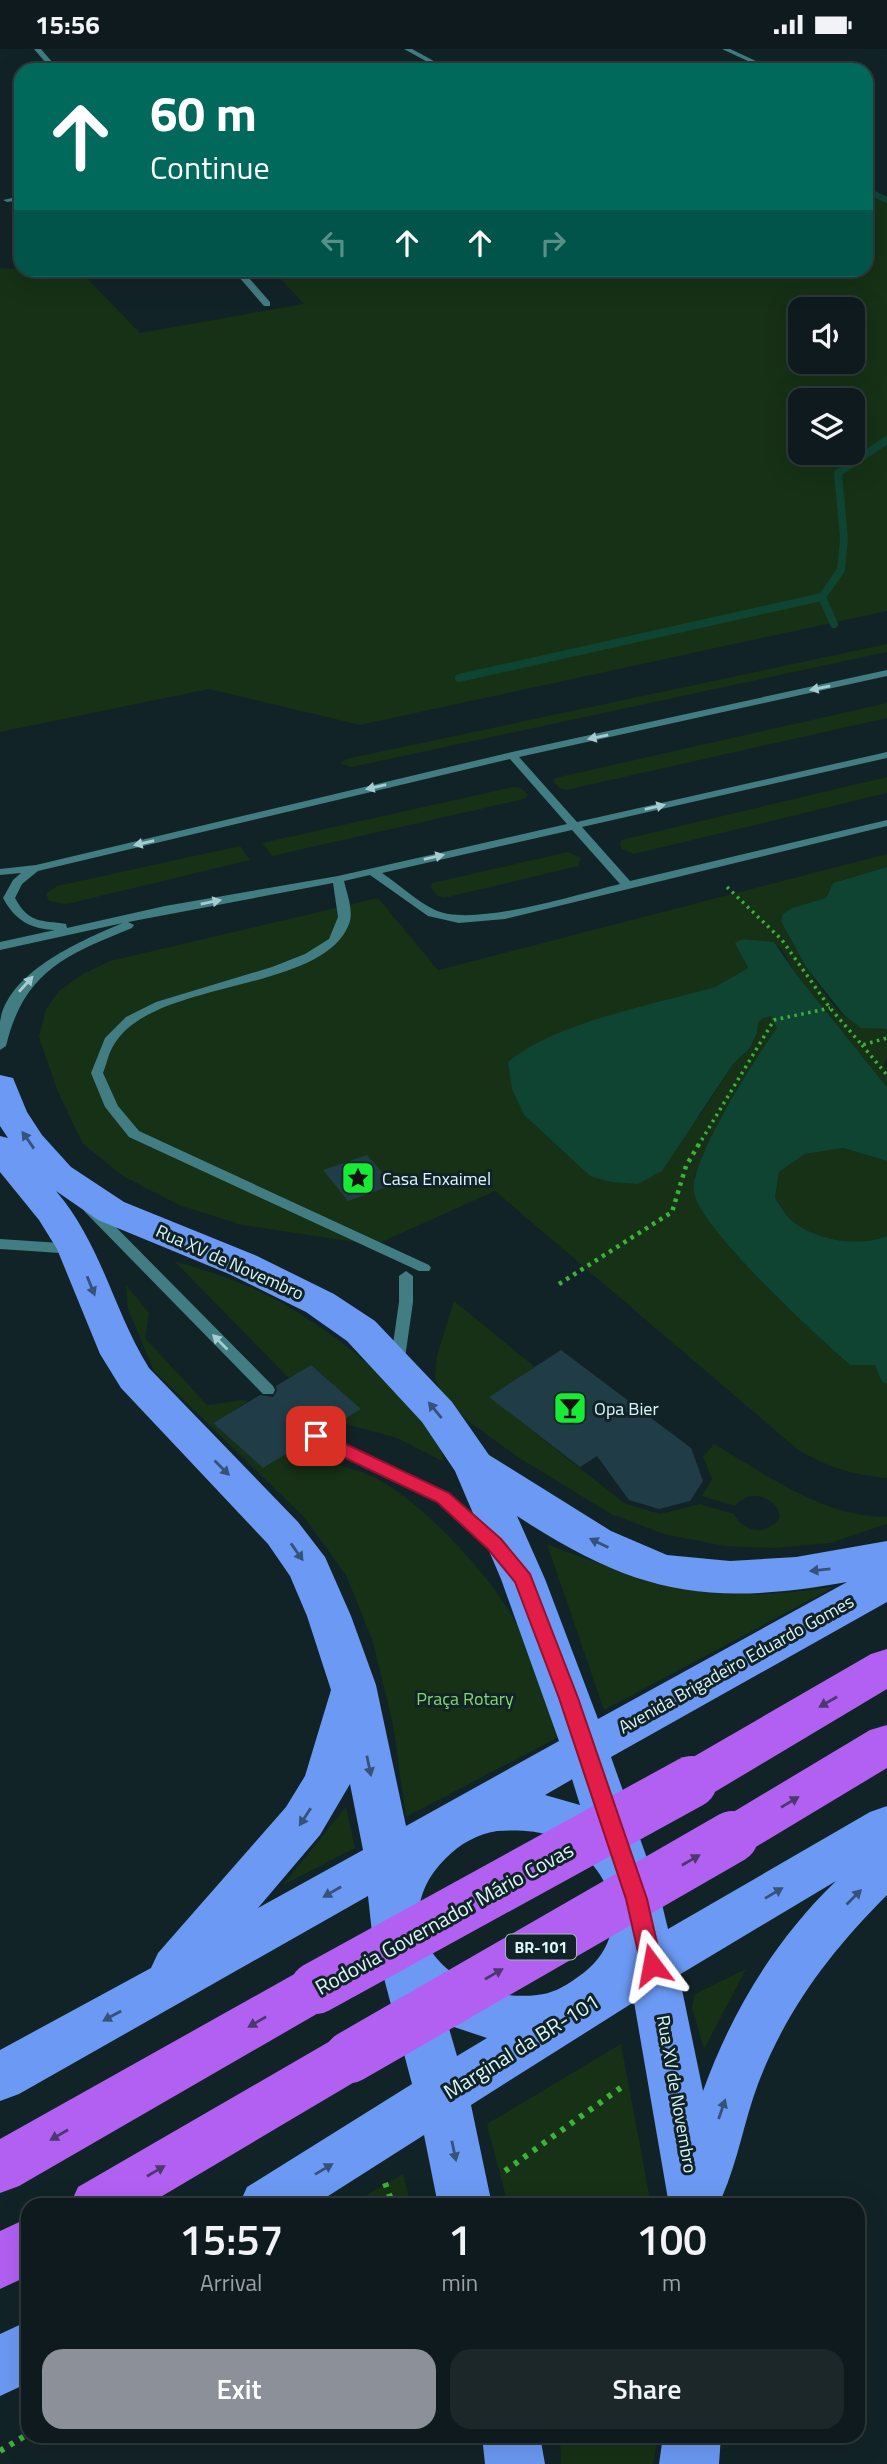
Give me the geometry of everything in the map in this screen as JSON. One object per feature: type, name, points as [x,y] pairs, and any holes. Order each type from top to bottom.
[{"type":"highway","name":"Rodovia Governador Mário Covas","points":[[0,2168],[316,1988],[691,1781],[887,1667]]},
{"type":"highway","name":"BR-101","points":[[109,2198],[732,1837],[887,1744]]},
{"type":"highway","points":[[0,2262],[21,2249]]},
{"type":"main road","name":"Rua XV de Novembro","points":[[0,1086],[9,1112],[29,1143],[58,1175],[111,1211],[243,1265],[320,1303],[361,1331],[437,1412],[474,1466],[523,1579],[585,1747],[636,1899],[673,2066],[694,2198]]},
{"type":"main road","points":[[0,1148],[53,1212],[76,1249],[114,1343],[135,1378],[160,1408],[276,1524],[309,1569],[353,1685],[389,1860],[397,1933],[442,2096],[463,2198]]},
{"type":"main road","points":[[474,1466],[588,1538],[641,1564],[693,1575],[755,1577],[838,1569],[887,1558]]},
{"type":"main road","name":"Avenida Brigadeiro Eduardo Gomes","points":[[585,1747],[887,1581]]},
{"type":"main road","points":[[155,1993],[303,1821],[327,1782],[353,1685]]},
{"type":"main road","points":[[0,2077],[155,1993],[585,1747]]},
{"type":"main road","points":[[529,1811],[567,1821],[598,1840],[623,1867],[636,1899],[638,1927],[632,1954],[617,1979],[594,1999],[558,2016],[516,2022],[474,2014],[438,1995],[412,1967],[397,1933],[396,1900],[406,1869],[427,1843],[456,1823],[492,1812],[529,1811]]},
{"type":"main road","name":"Marginal da BR-101","points":[[277,2198],[594,1999],[887,1826]]},
{"type":"main road","points":[[696,2198],[719,2116],[750,2036],[782,1981],[820,1931],[887,1863]]},
{"type":"main road","points":[[0,2367],[21,2354]]},
{"type":"main road","points":[[512,2443],[515,2464]]},
{"type":"main road","points":[[689,2464],[691,2443]]},
{"type":"street","points":[[37,49],[50,63]]},
{"type":"street","points":[[407,49],[434,63]]},
{"type":"street","points":[[726,49],[757,63]]},
{"type":"street","points":[[7,200],[14,199]]},
{"type":"street","points":[[243,277],[267,304]]},
{"type":"street","points":[[0,872],[36,868],[512,755],[887,673]]},
{"type":"street","points":[[512,755],[628,886]]},
{"type":"street","points":[[0,946],[165,910],[338,879],[887,755]]},
{"type":"street","points":[[372,871],[432,913],[460,919],[505,915],[887,824]]},
{"type":"street","points":[[36,868],[17,881],[9,898],[17,914],[36,925],[84,927]]},
{"type":"street","points":[[338,879],[344,922],[337,940],[309,958],[145,1010],[111,1036],[97,1073],[112,1107],[134,1134],[424,1268]]},
{"type":"street","points":[[0,1046],[16,996],[32,977],[94,938],[165,910]]},
{"type":"street","points":[[58,1175],[146,1269],[268,1390]]},
{"type":"street","points":[[0,1244],[76,1249]]},
{"type":"street","points":[[397,1367],[406,1302],[406,1276]]},
{"type":"street","points":[[316,1436],[443,1498],[494,1544],[523,1579]]},
{"type":"path","points":[[707,867],[782,940],[830,1008],[887,1075]]},
{"type":"path","points":[[559,1284],[672,1212],[686,1166],[774,1020],[830,1008]]},
{"type":"path","points":[[862,1045],[887,1038]]},
{"type":"path","points":[[468,2198],[629,2082],[673,2066]]},
{"type":"path","points":[[0,2451],[21,2438]]},
{"type":"green space","points":[[873,193],[887,200],[887,611],[360,725],[209,689],[0,732],[0,268],[14,269],[14,277],[86,277],[140,333],[304,304],[279,277],[873,277]]},
{"type":"green space","points":[[887,644],[887,652],[352,767],[341,764],[346,759]]},
{"type":"green space","points":[[887,703],[887,718],[566,790],[559,788],[553,781],[555,778]]},
{"type":"green space","points":[[887,777],[887,793],[634,854],[622,849],[620,845],[621,840]]},
{"type":"green space","points":[[513,787],[521,788],[528,795],[524,799],[272,856],[262,843]]},
{"type":"green space","points":[[240,846],[250,860],[67,904],[49,901],[46,894],[57,886]]},
{"type":"green space","points":[[568,852],[581,858],[578,866],[444,898],[436,895],[431,888],[432,883]]},
{"type":"green space","points":[[887,854],[887,867],[833,883],[826,898],[788,930],[813,977],[839,1011],[861,1025],[887,1029],[887,1057],[884,1065],[887,1070],[887,1087],[796,974],[782,950],[774,942],[744,939],[736,944],[748,968],[715,987],[670,1000],[524,1115],[590,1176],[699,1117],[733,1064],[750,1048],[758,1023],[771,1016],[778,1027],[752,1065],[694,1177],[786,1300],[827,1344],[850,1365],[887,1365],[887,1478],[840,1469],[797,1449],[495,1191],[375,1245],[242,1225],[179,1205],[123,1176],[83,1144],[58,1092],[39,1037],[46,1009],[59,991],[83,974],[110,961],[378,898],[438,970]]},
{"type":"green space","points":[[843,1148],[887,1161],[887,1236],[852,1242],[817,1235],[793,1222],[775,1198],[779,1172],[805,1154]]},
{"type":"green space","points":[[174,1261],[222,1276],[269,1296],[344,1344],[398,1391],[420,1416],[436,1440],[444,1462],[397,1438],[339,1422],[361,1409],[311,1365],[289,1378]]},
{"type":"green space","name":"Praça Rotary","points":[[126,1285],[149,1313],[145,1338],[207,1405],[245,1400],[247,1402],[213,1423],[263,1468],[286,1454],[359,1471],[389,1486],[410,1501],[455,1542],[509,1610],[537,1669],[562,1735],[406,1817],[393,1724],[373,1642],[346,1575],[303,1516],[154,1371],[128,1309]]},
{"type":"green space","points":[[454,1301],[535,1367],[490,1397],[624,1503],[660,1514],[700,1504],[734,1514],[744,1526],[757,1530],[763,1530],[775,1523],[780,1517],[778,1510],[774,1504],[761,1497],[747,1497],[735,1506],[702,1496],[712,1479],[703,1457],[714,1444],[796,1492],[840,1510],[887,1517],[887,1524],[830,1543],[773,1548],[725,1546],[664,1534],[611,1514],[518,1457],[468,1421],[442,1396],[435,1377],[437,1356]]},
{"type":"green space","points":[[547,1544],[619,1570],[668,1583],[719,1592],[755,1594],[834,1587],[604,1710]]},
{"type":"green space","points":[[346,1807],[355,1848],[283,1885]]},
{"type":"green space","points":[[746,1969],[704,2049],[692,2008],[695,1994]]},
{"type":"green space","points":[[621,2044],[650,2198],[506,2198],[487,2124]]},
{"type":"green space","points":[[403,2174],[409,2198],[362,2198]]},
{"type":"green space","points":[[560,2443],[657,2443],[653,2464],[561,2464]]},
{"type":"shaded area","points":[[887,867],[887,1029],[861,1028],[844,1015],[806,967],[781,921],[783,914],[792,908],[826,898],[833,883]]},
{"type":"shaded area","points":[[743,939],[774,942],[796,974],[887,1087],[887,1161],[843,1148],[805,1154],[779,1172],[775,1198],[793,1222],[817,1235],[852,1242],[887,1236],[887,1365],[850,1365],[788,1308],[737,1255],[701,1209],[694,1192],[695,1177],[713,1134],[777,1028],[771,1016],[758,1023],[750,1048],[733,1064],[662,1171],[638,1184],[611,1182],[590,1176],[524,1115],[512,1089],[508,1062],[527,1048],[551,1036],[606,1016],[715,987],[748,968],[735,943]]},
{"type":"building","points":[[367,1155],[393,1185],[348,1201],[323,1170]]},
{"type":"building","name":"Opa Bier","points":[[561,1350],[691,1448],[703,1481],[690,1501],[659,1509],[629,1500],[597,1456],[580,1467],[489,1397]]},
{"type":"building","points":[[311,1365],[361,1409],[324,1432],[310,1429],[305,1436],[308,1441],[263,1468],[213,1423],[260,1395],[273,1397],[277,1391],[276,1386]]},
{"type":"waterway","points":[[873,193],[887,200]]},
{"type":"waterway","points":[[822,597],[841,570],[844,539],[838,473],[887,440]]},
{"type":"waterway","points":[[459,678],[822,597]]},
{"type":"waterway","points":[[822,597],[834,624]]},
{"type":"waterway","points":[[882,1365],[887,1377]]},
{"type":"place","name":"Casa Enxaimel","points":[[358,1178]]},
{"type":"place","name":"Opa Bier","points":[[570,1408]]},
{"type":"route","points":[[316,1436],[443,1498],[494,1544],[523,1579],[568,1698],[636,1899],[652,1965]]}]
